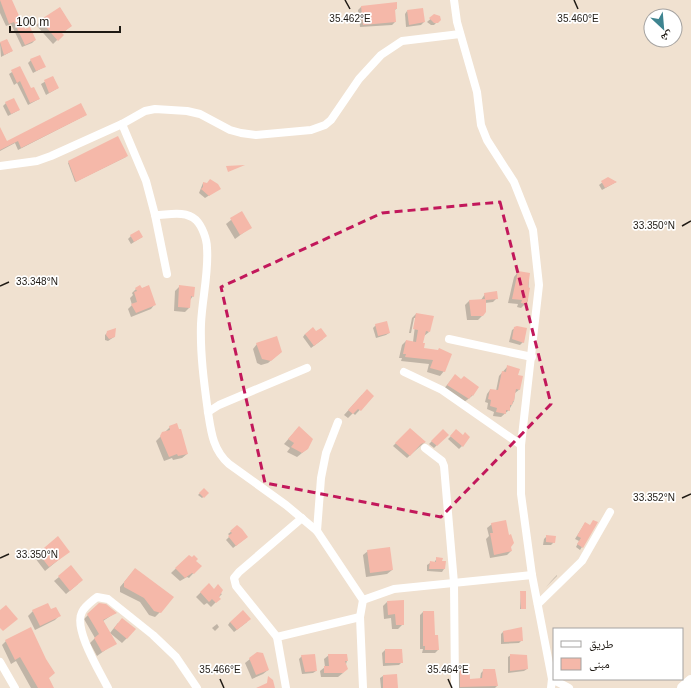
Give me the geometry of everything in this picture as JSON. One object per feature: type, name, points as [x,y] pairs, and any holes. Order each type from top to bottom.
[{"type":"main road","points":[[684,688],[691,681]]},
{"type":"street","points":[[454,0],[460,34],[477,92],[481,125],[487,140],[514,182],[533,230],[539,285],[521,445],[521,494],[532,575],[552,679],[551,688]]},
{"type":"street","points":[[0,166],[37,161],[122,124],[145,111],[155,109],[200,114],[230,130],[241,133],[256,135],[311,130],[325,125],[331,120],[359,79],[381,55],[394,45],[402,41],[460,34]]},
{"type":"street","points":[[122,124],[146,181],[155,215],[166,274]]},
{"type":"street","points":[[155,215],[185,214],[196,220],[203,232],[207,247],[201,325],[203,377],[211,434],[220,456],[302,518],[316,531],[363,600],[360,617],[363,688]]},
{"type":"street","points":[[449,339],[532,357]]},
{"type":"street","points":[[208,412],[219,405],[307,368]]},
{"type":"street","points":[[404,372],[442,390],[521,445]]},
{"type":"street","points":[[316,531],[321,478],[326,453],[338,422]]},
{"type":"street","points":[[425,448],[442,462],[444,466],[454,583],[455,688]]},
{"type":"street","points":[[538,604],[582,561],[610,512]]},
{"type":"street","points":[[286,688],[277,637],[236,586],[234,578],[302,518]]},
{"type":"street","points":[[363,600],[394,588],[532,575]]},
{"type":"street","points":[[108,688],[85,641],[80,625],[81,613],[88,604],[97,597],[108,599],[153,635],[176,657],[197,688]]},
{"type":"street","points":[[277,637],[360,617]]},
{"type":"street","points":[[0,662],[15,688]]},
{"type":"street","points":[[554,680],[569,688]]},
{"type":"highlighted area","points":[[500,202],[551,404],[441,517],[265,483],[221,287],[382,213]]},
{"type":"building","points":[[0,0],[12,0],[25,29],[30,27],[36,40],[25,45],[14,22],[9,24]]},
{"type":"building","points":[[397,2],[397,9],[395,9],[396,22],[363,25],[361,6]]},
{"type":"building","points":[[60,7],[72,26],[62,33],[64,35],[58,41],[40,20]]},
{"type":"building","points":[[423,8],[425,22],[409,25],[407,10]]},
{"type":"building","points":[[434,14],[440,16],[441,20],[438,23],[434,23],[429,18]]},
{"type":"building","points":[[7,39],[13,51],[4,55],[0,42]]},
{"type":"building","points":[[40,55],[46,67],[36,71],[30,59]]},
{"type":"building","points":[[20,66],[31,88],[34,87],[40,99],[30,103],[20,81],[17,83],[11,70]]},
{"type":"building","points":[[53,76],[59,88],[49,93],[44,80]]},
{"type":"building","points":[[14,98],[20,110],[11,114],[5,102]]},
{"type":"building","points":[[81,103],[87,115],[21,148],[18,141],[0,150],[0,127],[7,141]]},
{"type":"building","points":[[118,136],[128,156],[76,182],[68,161]]},
{"type":"building","points":[[245,165],[228,172],[226,166]]},
{"type":"building","points":[[608,177],[617,182],[605,188],[601,181]]},
{"type":"building","points":[[210,179],[218,184],[221,189],[209,196],[201,189],[203,187],[203,182],[207,183]]},
{"type":"building","points":[[242,211],[252,228],[240,235],[230,218]]},
{"type":"building","points":[[139,230],[143,237],[134,242],[130,235]]},
{"type":"building","points":[[518,271],[530,273],[528,287],[530,288],[527,304],[521,303],[522,300],[512,299]]},
{"type":"building","points":[[140,285],[142,288],[149,285],[156,305],[136,313],[131,304],[137,302],[134,292],[137,291],[135,288]]},
{"type":"building","points":[[179,285],[195,287],[194,297],[191,296],[190,308],[178,307]]},
{"type":"building","points":[[497,291],[498,299],[486,300],[486,312],[483,316],[471,316],[469,300],[485,299],[484,293]]},
{"type":"building","points":[[416,313],[434,316],[430,332],[426,331],[423,343],[425,343],[424,348],[438,350],[439,348],[452,354],[445,372],[430,368],[433,360],[405,357],[406,354],[403,354],[406,340],[416,342],[418,330],[413,329]]},
{"type":"building","points":[[387,321],[390,333],[378,336],[375,324]]},
{"type":"building","points":[[517,326],[527,328],[524,343],[512,339],[514,327]]},
{"type":"building","points":[[313,327],[316,331],[321,328],[327,336],[314,346],[305,334]]},
{"type":"building","points":[[116,328],[115,337],[109,339],[106,335],[107,331]]},
{"type":"building","points":[[277,336],[282,352],[271,361],[262,359],[256,343]]},
{"type":"building","points":[[507,365],[520,369],[518,375],[523,376],[520,390],[516,389],[514,401],[512,405],[510,405],[510,411],[506,410],[506,414],[496,412],[497,408],[490,406],[491,400],[488,399],[490,389],[498,390],[502,371],[506,372]]},
{"type":"building","points":[[455,374],[461,379],[464,376],[479,387],[469,399],[447,385]]},
{"type":"building","points":[[367,389],[374,396],[361,411],[358,409],[353,414],[348,410]]},
{"type":"building","points":[[177,423],[179,429],[181,429],[188,454],[178,456],[177,454],[169,457],[160,436],[162,432],[170,430],[169,426]]},
{"type":"building","points":[[299,426],[313,439],[308,449],[302,453],[291,447],[294,443],[288,439]]},
{"type":"building","points":[[410,428],[426,442],[421,444],[410,456],[395,443]]},
{"type":"building","points":[[443,429],[449,435],[437,446],[431,441]]},
{"type":"building","points":[[456,429],[463,435],[465,432],[470,437],[463,447],[450,436]]},
{"type":"building","points":[[204,488],[209,493],[204,498],[199,493]]},
{"type":"building","points":[[506,520],[509,535],[511,534],[514,543],[511,547],[512,551],[494,555],[490,533],[493,533],[491,523]]},
{"type":"building","points":[[593,520],[598,522],[583,548],[577,544],[581,538],[577,536],[585,522],[590,525]]},
{"type":"building","points":[[237,525],[248,537],[236,546],[228,536],[232,533],[230,531]]},
{"type":"building","points":[[546,535],[556,536],[555,543],[546,542]]},
{"type":"building","points":[[58,536],[70,552],[49,567],[38,553]]},
{"type":"building","points":[[390,547],[393,570],[370,573],[367,550]]},
{"type":"building","points":[[189,555],[192,557],[194,555],[198,559],[196,561],[202,566],[194,574],[192,573],[185,578],[175,568]]},
{"type":"building","points":[[436,557],[443,558],[442,561],[446,561],[445,569],[429,569],[430,561],[436,562]]},
{"type":"building","points":[[71,565],[83,580],[70,591],[58,576]]},
{"type":"building","points":[[135,568],[174,597],[161,613],[154,611],[144,598],[124,587],[124,582]]},
{"type":"building","points":[[209,583],[214,589],[218,584],[223,590],[219,597],[221,599],[216,603],[212,599],[209,602],[200,592]]},
{"type":"building","points":[[520,591],[526,591],[526,609],[521,609]]},
{"type":"building","points":[[404,600],[404,625],[396,625],[395,614],[388,615],[387,601]]},
{"type":"building","points":[[48,603],[51,609],[56,607],[61,616],[40,626],[32,610]]},
{"type":"building","points":[[99,603],[106,604],[117,613],[103,620],[117,644],[102,652],[94,638],[99,634],[87,614]]},
{"type":"building","points":[[6,605],[18,619],[3,631],[0,628],[0,610]]},
{"type":"building","points":[[243,610],[251,619],[237,630],[230,622]]},
{"type":"building","points":[[423,611],[434,611],[435,635],[438,635],[439,650],[425,650],[425,646],[423,646]]},
{"type":"building","points":[[122,618],[136,629],[127,639],[114,628]]},
{"type":"building","points":[[31,627],[46,659],[55,673],[49,678],[54,688],[38,688],[20,657],[15,660],[5,640]]},
{"type":"building","points":[[522,627],[523,641],[504,642],[503,631]]},
{"type":"building","points":[[385,649],[402,649],[403,663],[385,663]]},
{"type":"building","points":[[257,652],[263,653],[269,670],[256,675],[249,658]]},
{"type":"building","points":[[315,654],[317,671],[305,672],[301,655]]},
{"type":"building","points":[[328,654],[347,654],[348,661],[345,661],[348,669],[343,673],[324,673],[324,666],[329,666]]},
{"type":"building","points":[[510,654],[527,655],[528,669],[510,671]]},
{"type":"building","points":[[460,664],[469,664],[470,679],[482,678],[483,669],[495,669],[498,686],[460,687]]},
{"type":"building","points":[[397,674],[398,688],[383,688],[383,675]]},
{"type":"building","points":[[268,676],[273,680],[275,688],[256,688],[267,683]]}]
